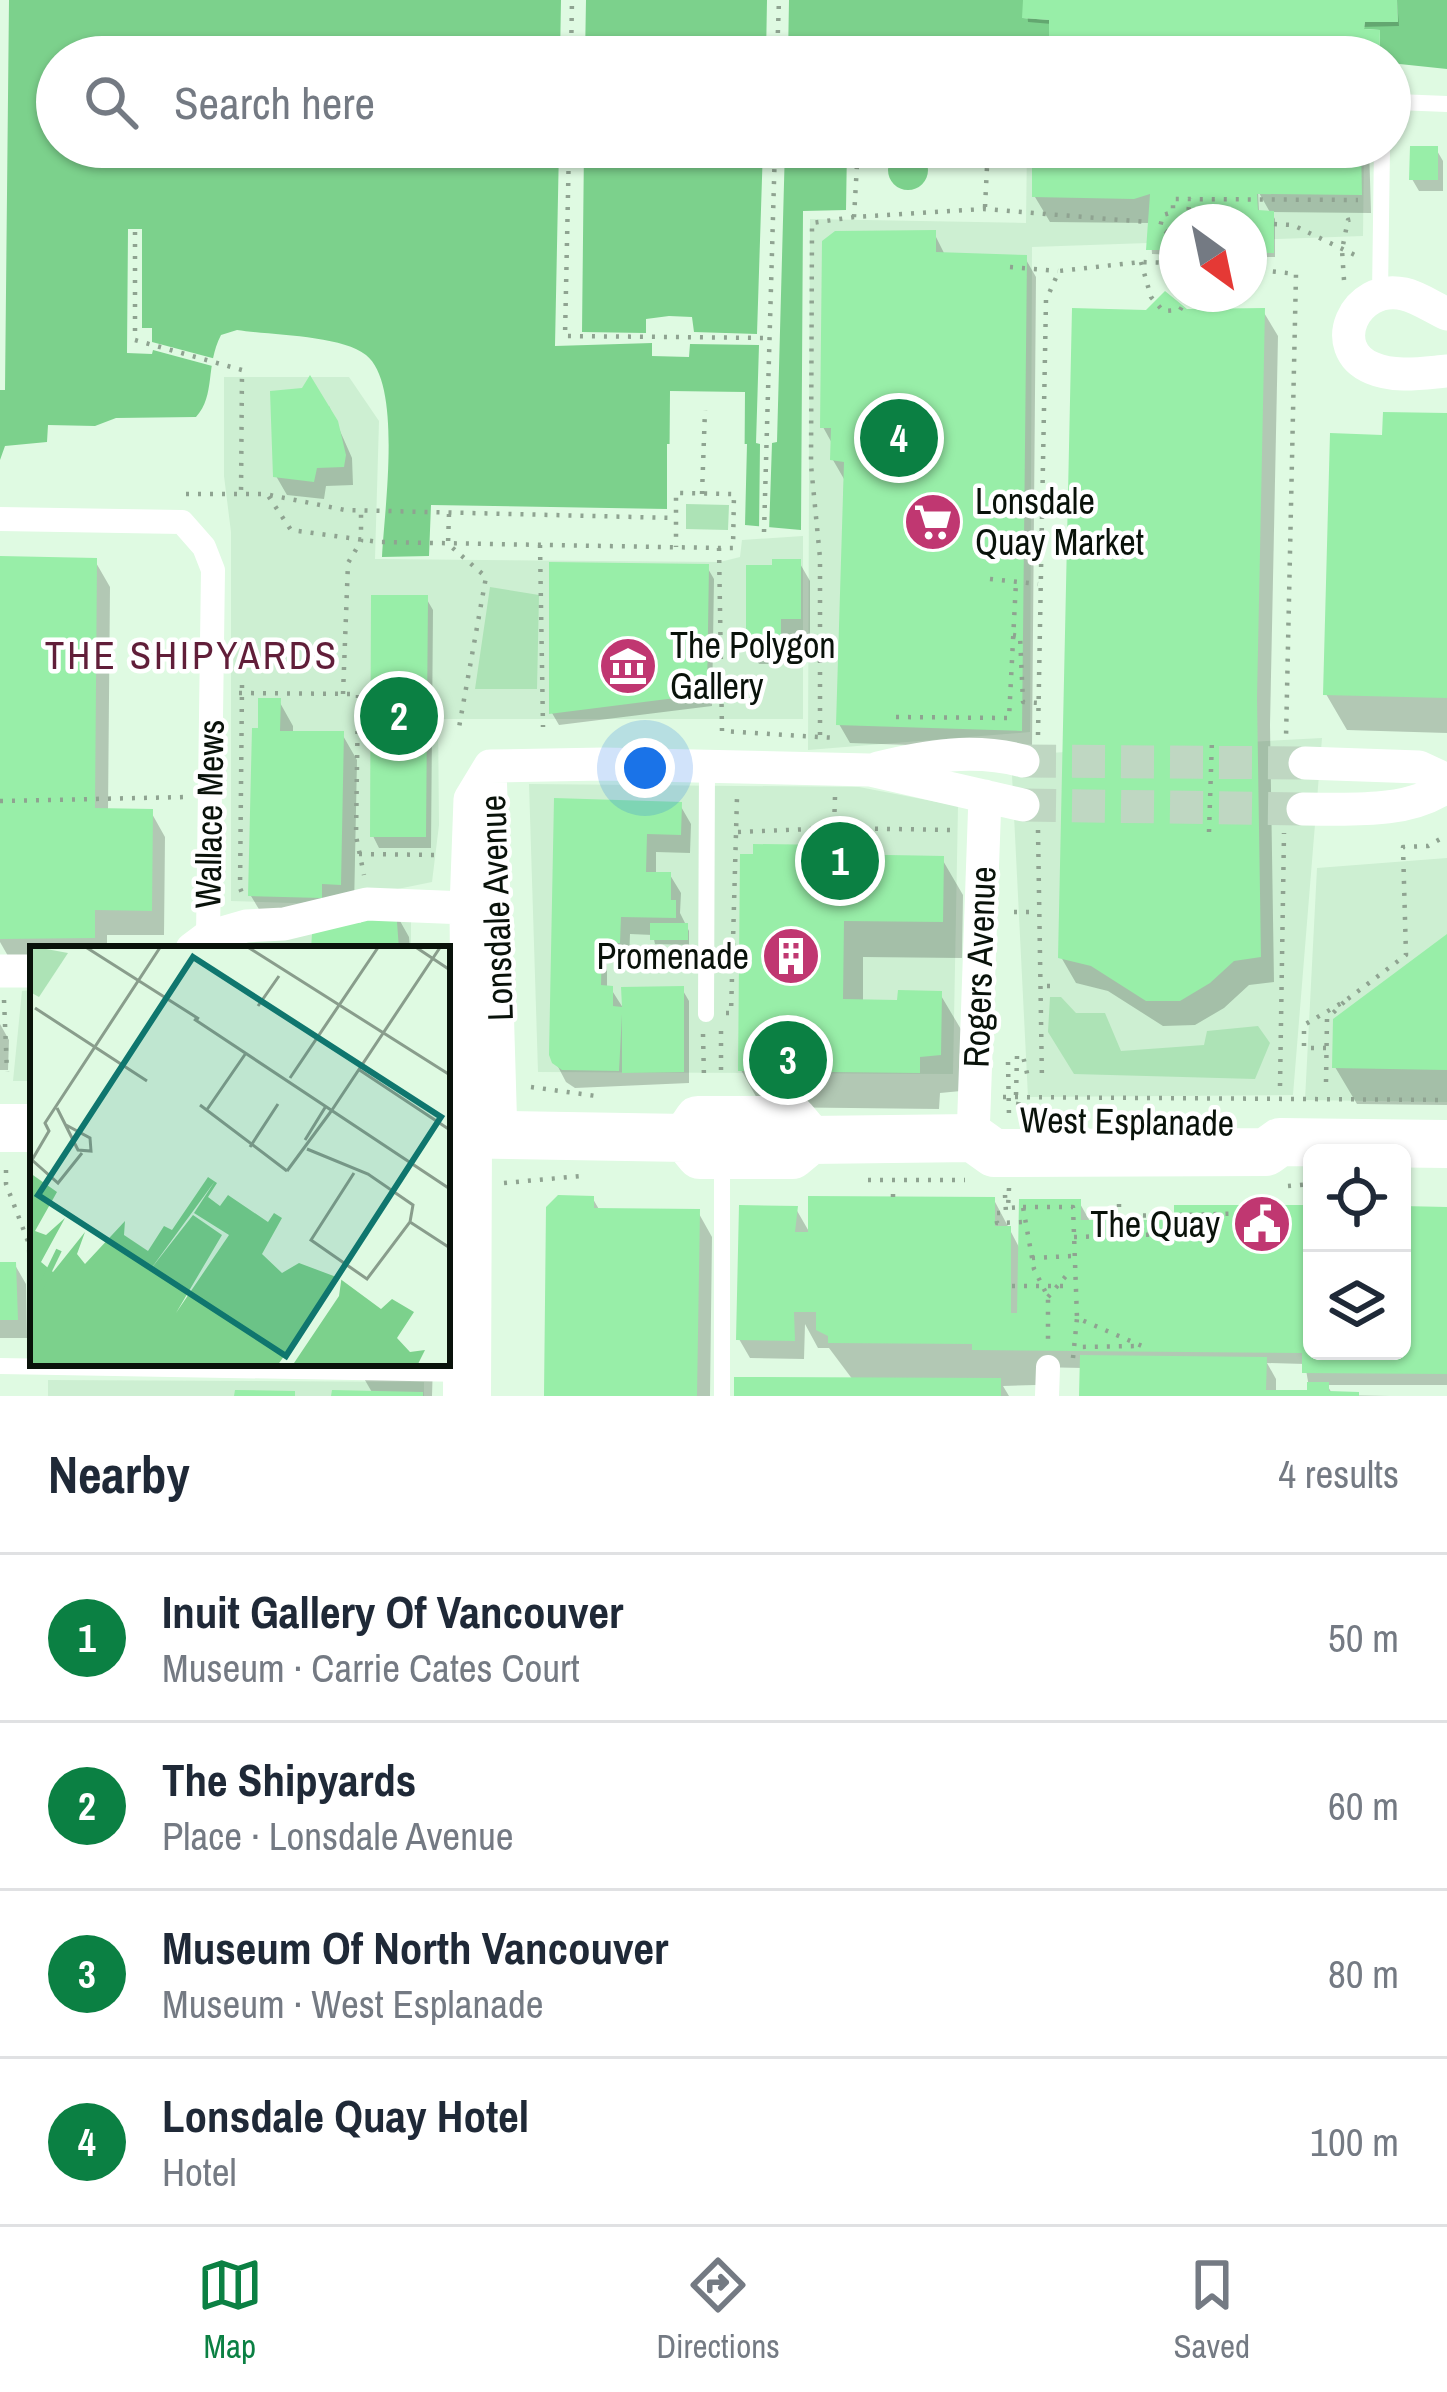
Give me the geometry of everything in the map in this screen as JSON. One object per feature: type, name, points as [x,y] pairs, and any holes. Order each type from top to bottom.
[{"type":"main road","name":"West Esplanade","points":[[472,1135],[704,1146],[698,1120],[794,1120],[810,1140],[973,1159],[994,1154],[1266,1152],[1280,1142],[1447,1144]]},
{"type":"main road","points":[[3,1149],[30,1130]]},
{"type":"main road","name":"Lonsdale Avenue","points":[[472,1135],[478,1388]]},
{"type":"street","points":[[1447,314],[1405,294],[1380,294],[1360,305],[1349,325],[1352,348],[1365,366],[1388,374],[1447,371]]},
{"type":"street","name":"Wallace Mews","points":[[0,519],[182,522],[204,547],[212,570],[210,796],[200,943]]},
{"type":"street","points":[[1294,812],[1360,809],[1430,798],[1447,783],[1419,767],[1296,753]]},
{"type":"street","points":[[870,770],[935,754],[1031,755]]},
{"type":"street","points":[[985,796],[1000,775],[1031,755]]},
{"type":"street","points":[[490,766],[870,770],[985,796],[1031,812]]},
{"type":"street","name":"Lonsdale Avenue","points":[[472,1135],[466,908],[470,799],[490,766]]},
{"type":"street","name":"Lonsdale Avenue","points":[[472,1135],[490,766]]},
{"type":"street","name":"Rogers Avenue","points":[[973,1159],[985,796]]},
{"type":"street","points":[[200,943],[246,926],[284,924],[367,904],[466,908]]},
{"type":"street","points":[[2,987],[30,973]]},
{"type":"street","points":[[1047,1396],[1048,1367]]},
{"type":"lane","points":[[1411,103],[1447,104]]},
{"type":"lane","points":[[1380,294],[1382,168]]},
{"type":"lane","points":[[706,765],[710,1022]]},
{"type":"lane","points":[[704,1146],[722,1396]]},
{"type":"lane","points":[[0,1366],[478,1388]]},
{"type":"path","points":[[571,36],[572,0]]},
{"type":"path","points":[[777,36],[778,0]]},
{"type":"path","points":[[569,168],[565,336],[771,338]]},
{"type":"path","points":[[764,532],[775,168]]},
{"type":"path","points":[[854,217],[858,168]]},
{"type":"path","points":[[984,209],[987,168]]},
{"type":"path","points":[[1189,204],[1190,198]]},
{"type":"path","points":[[1173,204],[1173,199],[1190,198],[1358,199],[1358,221],[1348,220],[1342,250],[1345,288]]},
{"type":"path","points":[[820,735],[820,558],[811,465],[812,223],[984,209],[1147,222]]},
{"type":"path","points":[[1276,224],[1293,225],[1360,258]]},
{"type":"path","points":[[135,232],[135,340],[242,370],[241,494]]},
{"type":"path","points":[[1141,262],[1151,297],[1159,306]]},
{"type":"path","points":[[1010,268],[1059,271],[1159,264]]},
{"type":"path","points":[[1031,755],[1039,703],[1042,321],[1059,271]]},
{"type":"path","points":[[1267,271],[1296,274],[1296,753]]},
{"type":"path","points":[[702,494],[705,410]]},
{"type":"path","points":[[379,542],[733,548],[734,494],[676,493],[676,547]]},
{"type":"path","points":[[267,494],[381,512],[676,518]]},
{"type":"path","points":[[344,694],[348,563],[361,541],[361,510]]},
{"type":"path","points":[[448,544],[449,514]]},
{"type":"path","points":[[448,544],[486,577],[458,733]]},
{"type":"path","points":[[540,545],[543,727]]},
{"type":"path","points":[[719,548],[722,731],[836,736]]},
{"type":"path","points":[[990,579],[1040,584]]},
{"type":"path","points":[[896,717],[1009,718],[1016,582]]},
{"type":"path","points":[[1013,635],[1020,636],[1023,702],[1039,703]]},
{"type":"path","points":[[242,689],[240,888],[244,898]]},
{"type":"path","points":[[211,692],[358,694],[356,836],[366,879]]},
{"type":"path","points":[[1209,832],[1212,739]]},
{"type":"path","points":[[834,828],[835,794]]},
{"type":"path","points":[[0,801],[210,796]]},
{"type":"path","points":[[710,1022],[731,1013],[736,796]]},
{"type":"path","points":[[1031,812],[1042,1082]]},
{"type":"path","points":[[1280,1086],[1294,812]]},
{"type":"path","points":[[735,832],[960,828]]},
{"type":"path","points":[[1326,1048],[1304,1048],[1304,1025],[1406,956],[1403,847],[1427,846],[1447,835]]},
{"type":"path","points":[[359,854],[440,855]]},
{"type":"path","points":[[1008,912],[1038,912]]},
{"type":"path","points":[[2,987],[7,1072]]},
{"type":"path","points":[[1326,1082],[1328,1019],[1345,1001]]},
{"type":"path","points":[[704,1078],[710,1022]]},
{"type":"path","points":[[710,1022],[721,1078]]},
{"type":"path","points":[[1009,1096],[1016,1096],[1017,1056],[1023,1056],[1029,1082]]},
{"type":"path","points":[[534,1088],[539,1100]]},
{"type":"path","points":[[999,1097],[1447,1100]]},
{"type":"path","points":[[3,1149],[6,1184],[28,1244],[30,1285]]},
{"type":"path","points":[[858,1180],[973,1159]]},
{"type":"path","points":[[520,1184],[583,1176]]},
{"type":"path","points":[[995,1180],[1016,1180]]},
{"type":"path","points":[[1024,1222],[997,1223],[996,1213],[1006,1213],[1007,1198],[1008,1208],[1073,1207],[1077,1345],[1142,1346],[1077,1318]]},
{"type":"path","points":[[1119,1204],[1119,1216],[1256,1213],[1255,1198]]},
{"type":"path","points":[[1023,1207],[1032,1258],[1048,1298],[1048,1329]]},
{"type":"path","points":[[1075,1237],[1175,1234],[1183,1229],[1182,1215]]},
{"type":"path","points":[[1032,1258],[1073,1256]]},
{"type":"path","points":[[1048,1298],[1073,1267]]},
{"type":"path","points":[[1012,1286],[1075,1286]]},
{"type":"shaded area","points":[[0,0],[1023,0],[1023,18],[1049,20],[1049,36],[36,36],[36,168],[847,168],[846,210],[803,211],[801,530],[745,525],[747,444],[667,444],[667,509],[431,505],[429,556],[382,557],[389,450],[384,392],[377,370],[366,355],[340,343],[237,330],[221,335],[206,399],[196,417],[48,425],[47,442],[5,446],[0,460]]},
{"type":"shaded area","points":[[1397,0],[1447,0],[1447,69],[1411,65],[1411,36],[1380,36],[1380,30],[1364,29],[1365,22],[1398,21]]},
{"type":"shaded area","points":[[888,168],[928,168],[927,178],[916,189],[900,189],[889,178]]},
{"type":"shaded area","name":"Lonsdale Quay Market","points":[[1027,168],[1364,168],[1363,236],[1267,239],[1267,204],[1159,204],[1159,243],[1032,247],[1030,732],[808,750],[810,219],[1026,223]]},
{"type":"shaded area","points":[[224,377],[349,377],[379,421],[375,559],[720,562],[740,557],[742,540],[803,536],[803,719],[438,719],[439,825],[432,882],[324,904],[231,901],[231,532],[224,476]]},
{"type":"shaded area","points":[[686,504],[729,505],[728,530],[686,529]]},
{"type":"shaded area","points":[[490,587],[539,595],[537,689],[475,689]]},
{"type":"shaded area","points":[[1322,738],[1293,1095],[1028,1097],[1011,755]]},
{"type":"shaded area","points":[[529,784],[859,787],[958,806],[953,1074],[538,1072]]},
{"type":"shaded area","points":[[1447,858],[1447,1102],[1305,1100],[1317,868]]},
{"type":"shaded area","points":[[411,910],[411,946],[238,946],[287,928]]},
{"type":"shaded area","points":[[30,990],[30,1081],[13,1081],[22,991]]},
{"type":"shaded area","points":[[1050,997],[1061,997],[1076,1013],[1105,1013],[1121,1051],[1204,1045],[1207,1031],[1258,1026],[1270,1043],[1255,1079],[1074,1074],[1048,1032]]},
{"type":"shaded area","points":[[48,1380],[424,1382],[424,1396],[48,1396]]},
{"type":"pier","points":[[0,0],[9,0],[5,390],[0,390]]},
{"type":"pier","points":[[561,0],[586,0],[585,36],[560,36]]},
{"type":"pier","points":[[767,0],[789,0],[788,36],[766,36]]},
{"type":"pier","points":[[559,168],[584,168],[582,332],[646,333],[646,319],[669,316],[692,317],[694,332],[757,334],[762,168],[784,168],[777,442],[772,443],[769,533],[759,533],[759,345],[690,344],[689,357],[652,356],[652,343],[555,346]]},
{"type":"pier","points":[[128,229],[142,229],[142,328],[152,328],[152,342],[216,359],[216,367],[153,350],[152,354],[127,353]]},
{"type":"pier","points":[[670,391],[745,392],[744,531],[739,525],[741,450],[673,450],[673,509],[669,514]]},
{"type":"building","points":[[1023,0],[1397,0],[1398,22],[1365,22],[1364,29],[1380,30],[1380,36],[1049,36],[1049,20],[1022,18]]},
{"type":"building","points":[[1411,146],[1438,146],[1438,180],[1409,180]]},
{"type":"building","points":[[1032,168],[1361,168],[1362,195],[1257,194],[1258,204],[1159,204],[1159,250],[1146,250],[1150,194],[1134,199],[1032,197]]},
{"type":"building","points":[[1267,211],[1274,211],[1274,253],[1267,253]]},
{"type":"building","name":"Lonsdale Quay Market","points":[[936,230],[936,252],[1027,255],[1022,731],[836,725],[844,462],[830,460],[831,428],[820,428],[822,241],[835,231]]},
{"type":"building","points":[[1159,297],[1159,312],[1265,312],[1257,698],[1261,957],[1234,961],[1180,1001],[1146,1001],[1091,966],[1058,958],[1072,308],[1146,310]]},
{"type":"building","points":[[310,375],[338,421],[344,467],[317,468],[314,482],[273,477],[270,391],[302,388]]},
{"type":"building","points":[[1383,412],[1447,413],[1447,698],[1323,695],[1330,433],[1382,435]]},
{"type":"building","points":[[0,556],[97,558],[95,808],[153,809],[152,911],[95,910],[95,938],[0,939]]},
{"type":"building","points":[[772,559],[801,559],[801,619],[781,619],[781,646],[746,647],[746,565],[772,565]]},
{"type":"building","name":"The Polygon Gallery","points":[[549,562],[709,564],[707,694],[549,714]]},
{"type":"building","name":"THE SHIPYARDS","points":[[371,595],[428,595],[426,837],[370,837]]},
{"type":"building","points":[[258,698],[281,698],[280,731],[344,731],[341,885],[322,884],[322,898],[248,896],[252,728],[258,728]]},
{"type":"building","points":[[554,798],[682,802],[681,835],[647,834],[646,872],[671,872],[676,918],[621,917],[620,943],[602,943],[601,985],[613,986],[613,1006],[622,1007],[621,987],[684,986],[684,1072],[622,1073],[622,1014],[619,1071],[562,1070],[552,1063]]},
{"type":"building","name":"Promenade","points":[[753,844],[834,845],[834,854],[944,856],[943,922],[844,921],[843,999],[897,1000],[898,990],[942,991],[941,1055],[920,1057],[920,1073],[738,1071],[740,854],[753,854]]},
{"type":"building","points":[[396,909],[399,946],[311,946],[313,919],[361,923],[362,915]]},
{"type":"building","points":[[650,923],[688,923],[688,940],[650,940]]},
{"type":"building","points":[[1447,934],[1447,1070],[1332,1068],[1333,1019]]},
{"type":"building","points":[[558,1195],[594,1196],[594,1208],[700,1209],[697,1396],[544,1396],[546,1207]]},
{"type":"building","points":[[808,1196],[995,1197],[995,1226],[1011,1226],[1011,1313],[1017,1313],[1019,1199],[1081,1199],[1081,1220],[1174,1220],[1174,1205],[1303,1205],[1303,1360],[1411,1360],[1411,1206],[1447,1207],[1447,1374],[1302,1373],[1302,1353],[972,1350],[972,1344],[828,1343],[828,1336],[816,1330],[816,1312],[794,1312],[795,1341],[736,1340],[739,1205],[798,1206],[795,1232],[808,1232]]},
{"type":"building","points":[[0,1262],[16,1262],[18,1320],[0,1320]]},
{"type":"building","points":[[1080,1355],[1267,1357],[1266,1390],[1307,1390],[1307,1382],[1329,1382],[1329,1391],[1359,1392],[1359,1396],[1079,1396]]},
{"type":"building","points":[[734,1377],[1001,1378],[1001,1396],[734,1396]]},
{"type":"building","points":[[235,1390],[295,1391],[295,1396],[234,1396]]},
{"type":"building","points":[[332,1390],[423,1392],[423,1396],[331,1396]]},
{"type":"tunnel","points":[[1023,761],[1305,763]]},
{"type":"tunnel","points":[[1023,805],[1303,809]]},
{"type":"place","name":"Lonsdale Quay Hotel","points":[[899,438]]},
{"type":"place","name":"Lonsdale Quay Market","points":[[933,522]]},
{"type":"place","name":"The Polygon Gallery","points":[[628,666]]},
{"type":"place","name":"The Shipyards","points":[[399,716]]},
{"type":"place","name":"Inuit Gallery Of Vancouver","points":[[840,861]]},
{"type":"place","name":"Promenade","points":[[791,956]]},
{"type":"place","name":"Museum Of North Vancouver","points":[[788,1060]]},
{"type":"place","name":"The Quay","points":[[1262,1224]]},
{"type":"district","name":"THE SHIPYARDS","points":[[192,655]]}]
